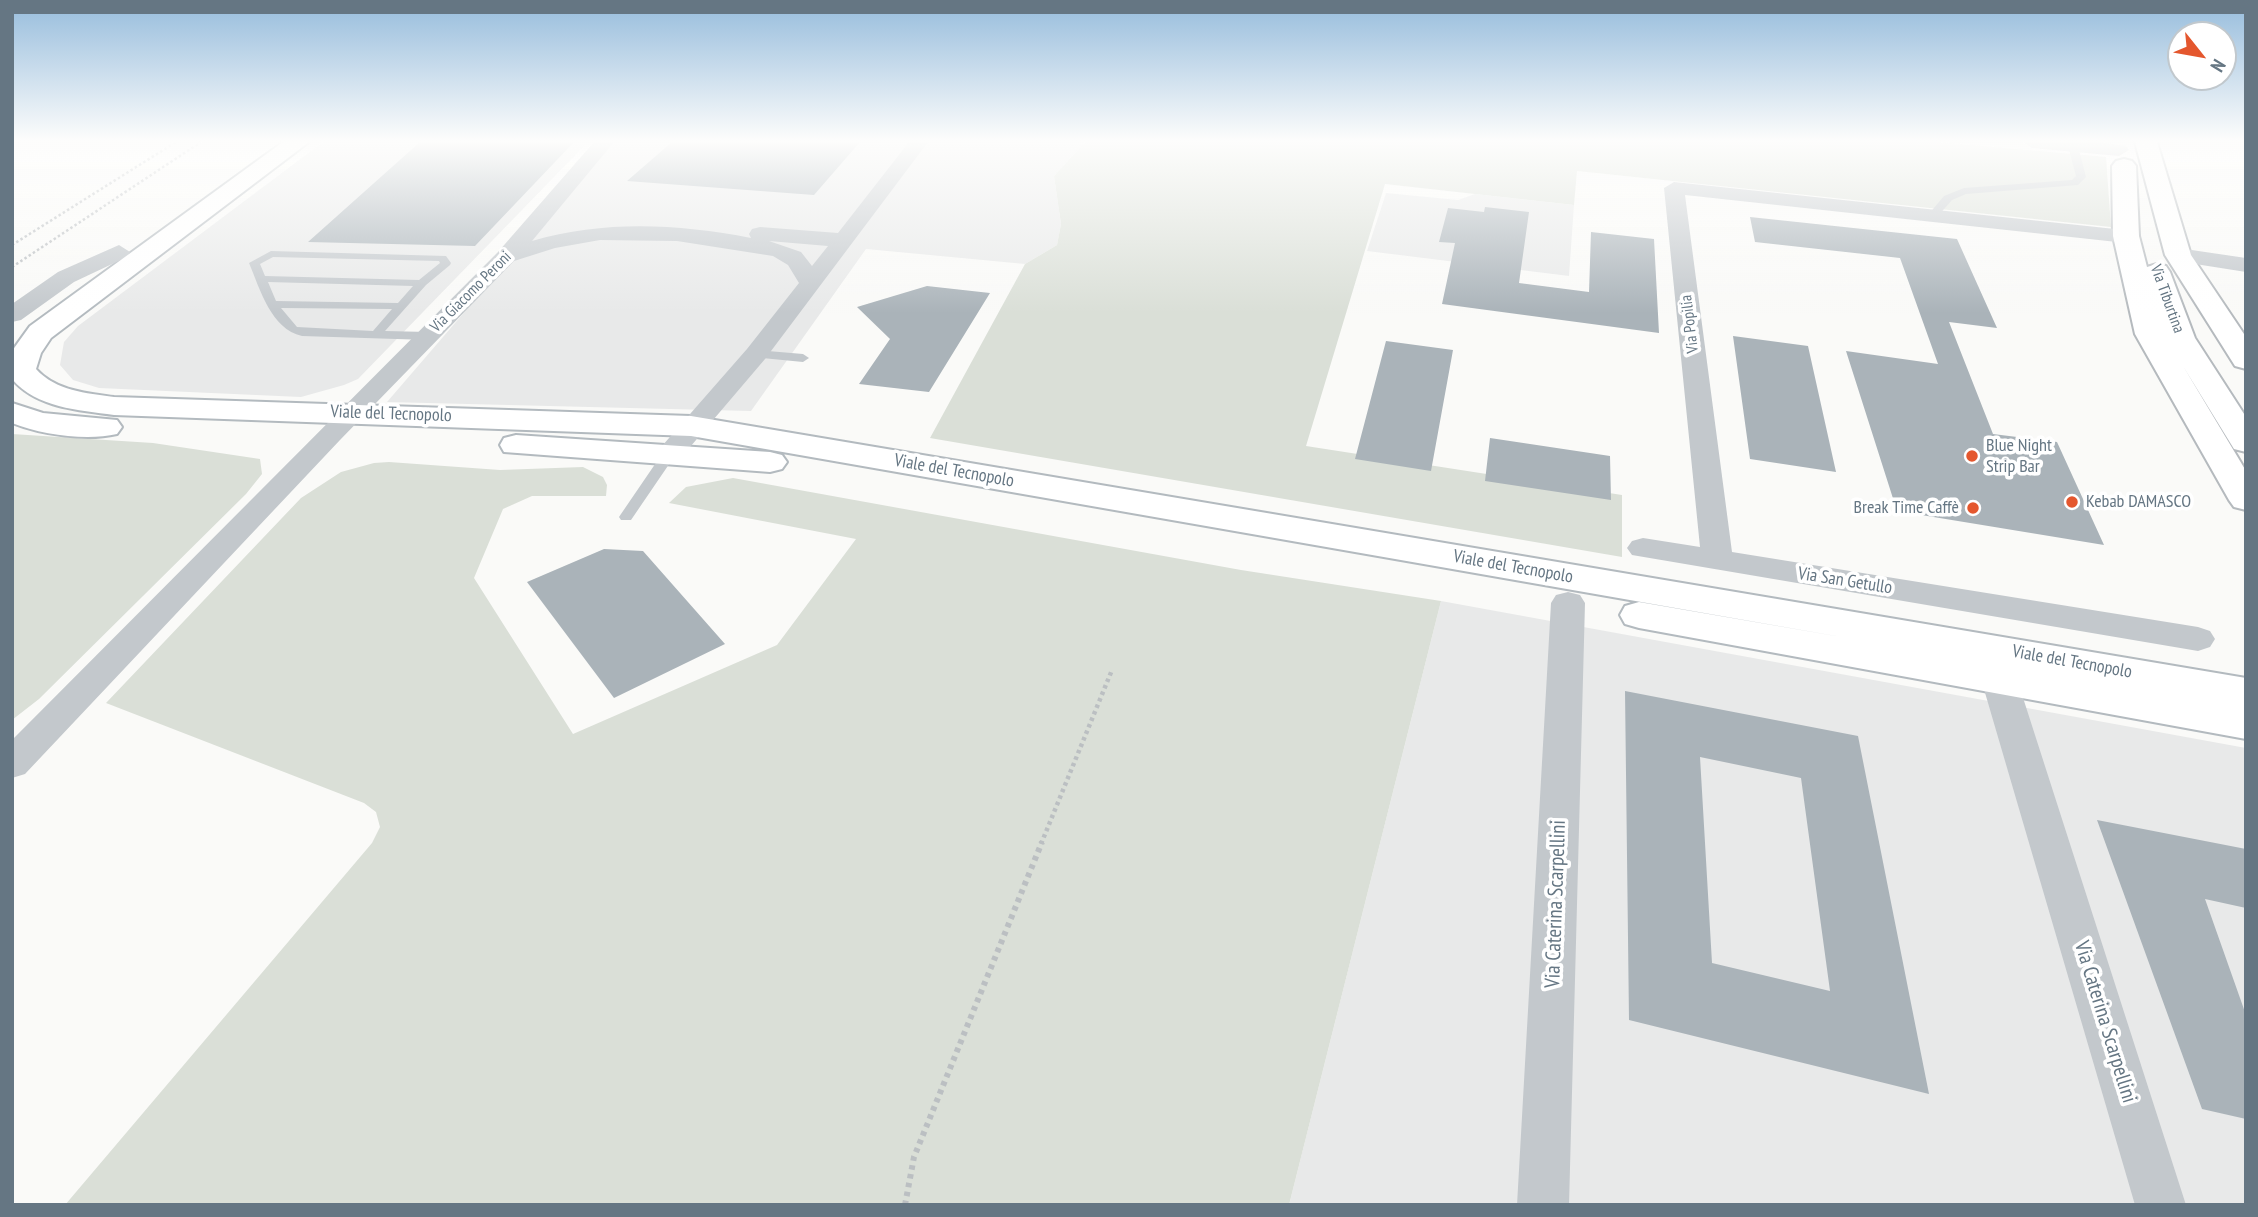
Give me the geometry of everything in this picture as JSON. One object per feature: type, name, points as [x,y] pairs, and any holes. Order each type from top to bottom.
[{"type":"main road","points":[[12,328],[194,199]]},
{"type":"main road","name":"Viale del Tecnopolo","points":[[221,199],[40,332],[26,353],[21,370],[31,384],[65,399],[114,406],[341,423],[793,464],[1569,603],[2242,699]]},
{"type":"main road","points":[[2126,199],[2126,236],[2152,342],[2246,500]]},
{"type":"main road","name":"Via Tiburtina","points":[[2140,199],[2174,324],[2192,358],[2246,442]]},
{"type":"main road","name":"Via Tiburtina","points":[[2151,199],[2178,255],[2246,360]]},
{"type":"main road","name":"Viale del Tecnopolo","points":[[12,412],[38,422],[79,426],[341,423],[691,426],[1993,663]]},
{"type":"street","name":"Via Giacomo Peroni","points":[[12,764],[341,423],[506,257],[559,199]]},
{"type":"street","points":[[563,199],[562,211],[579,220],[841,240]]},
{"type":"street","points":[[669,454],[755,354],[874,199]]},
{"type":"street","name":"Via Popilia","points":[[1675,199],[1717,560]]},
{"type":"street","name":"Via Popilia","points":[[1778,199],[1934,215]]},
{"type":"street","points":[[1934,215],[2126,236]]},
{"type":"street","points":[[506,257],[537,245],[617,231],[690,237],[780,250],[793,258],[810,284]]},
{"type":"street","points":[[12,314],[66,277],[119,253]]},
{"type":"street","points":[[2178,255],[2246,265]]},
{"type":"street","name":"Via San Getullo","points":[[1643,548],[2198,639]]},
{"type":"street","points":[[1974,602],[1993,663]]},
{"type":"street","name":"Via Caterina Scarpellini","points":[[1542,1205],[1569,603]]},
{"type":"street","name":"Via Caterina Scarpellini","points":[[1993,663],[2161,1205]]},
{"type":"lane","points":[[1934,215],[1947,199]]},
{"type":"lane","points":[[376,334],[422,283],[446,263],[442,258],[271,254],[254,263],[272,304],[293,330],[376,334],[428,336]]},
{"type":"lane","points":[[261,279],[422,283]]},
{"type":"lane","points":[[272,304],[401,306]]},
{"type":"lane","points":[[755,354],[803,358]]},
{"type":"lane","points":[[626,517],[669,454]]},
{"type":"path","points":[[12,245],[86,199]]},
{"type":"path","points":[[12,267],[115,199]]},
{"type":"path","points":[[905,1205],[914,1157],[1112,670]]},
{"type":"shaded area","points":[[247,199],[533,199],[358,379],[344,385],[301,397],[99,388],[73,380],[60,365],[64,342],[78,326]]},
{"type":"shaded area","points":[[562,199],[1057,199],[1061,224],[1057,245],[1025,264],[866,249],[751,411],[387,402]]},
{"type":"shaded area","points":[[1057,199],[1381,199],[1306,446],[1622,495],[1622,557],[930,438],[1025,264],[1057,245],[1061,224]]},
{"type":"shaded area","points":[[1384,199],[1518,199],[1574,205],[1569,276],[1367,251]]},
{"type":"shaded area","points":[[1518,199],[1575,199],[1574,205]]},
{"type":"shaded area","points":[[1842,199],[2109,199],[2111,227]]},
{"type":"shaded area","points":[[12,434],[153,443],[260,459],[262,474],[246,494],[39,699],[12,720]]},
{"type":"shaded area","points":[[389,462],[500,470],[583,467],[603,477],[607,485],[606,496],[532,496],[503,509],[474,578],[573,734],[777,645],[856,539],[669,503],[686,487],[733,478],[1241,570],[1441,601],[1289,1205],[65,1205],[372,843],[380,827],[376,812],[364,803],[106,703],[301,498],[341,472]]},
{"type":"shaded area","points":[[1441,601],[2246,748],[2246,1205],[1289,1205]]},
{"type":"building","points":[[356,199],[520,199],[475,246],[308,242]]},
{"type":"building","points":[[1485,207],[1529,212],[1519,283],[1589,292],[1591,232],[1654,239],[1659,333],[1442,304],[1455,243],[1439,242],[1448,208],[1484,212]]},
{"type":"building","points":[[1750,217],[1957,239],[1997,328],[1949,322],[1993,434],[2057,442],[2104,545],[1897,511],[1846,351],[1938,364],[1900,258],[1755,242]]},
{"type":"building","points":[[927,286],[990,293],[929,392],[859,384],[890,339],[857,307]]},
{"type":"building","points":[[1733,336],[1808,346],[1836,472],[1750,459]]},
{"type":"building","points":[[1386,341],[1453,350],[1431,471],[1355,459]]},
{"type":"building","points":[[1490,438],[1610,456],[1611,500],[1485,481]]},
{"type":"building","points":[[604,549],[643,551],[725,644],[614,698],[527,582]]},
{"type":"building","points":[[1625,691],[1858,736],[1929,1094],[1629,1020]],"holes":[[[1700,757],[1801,778],[1830,991],[1712,963]]]},
{"type":"building","points":[[2097,820],[2246,849],[2246,908],[2205,899],[2246,1015],[2246,1119],[2202,1109]]},
{"type":"place","name":"Blue Night Strip Bar","points":[[1972,456]]},
{"type":"place","name":"Kebab DAMASCO","points":[[2072,502]]},
{"type":"place","name":"Break Time Caffè","points":[[1973,508]]}]
